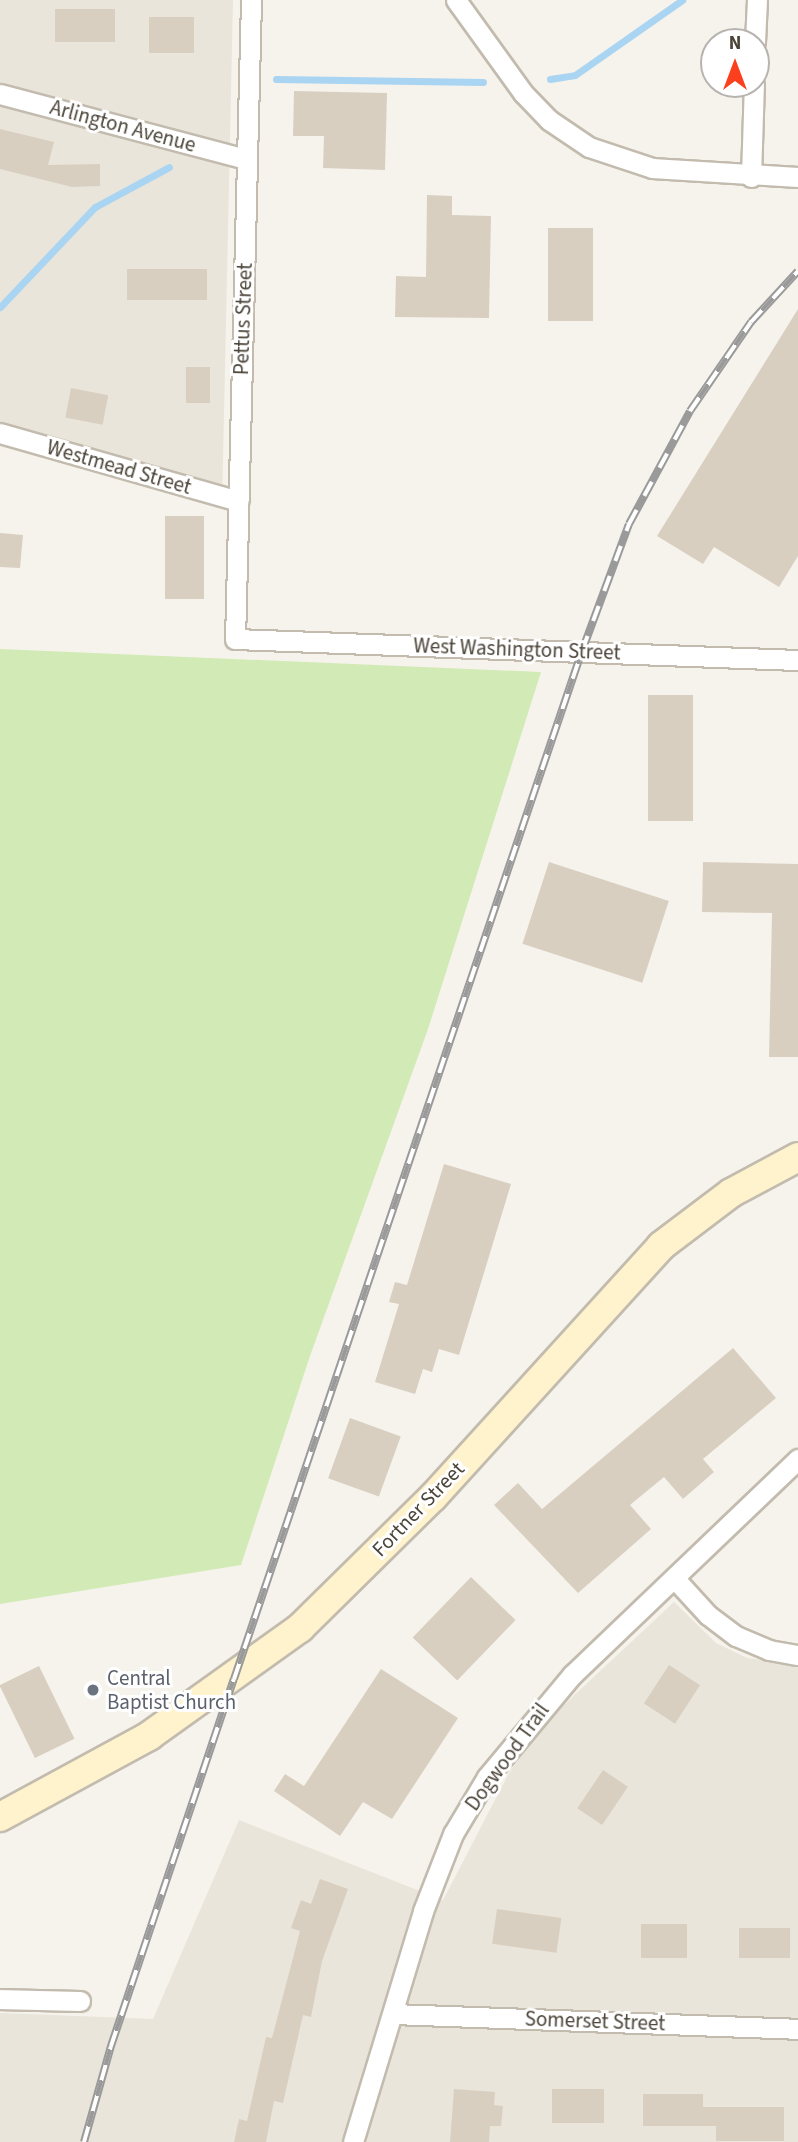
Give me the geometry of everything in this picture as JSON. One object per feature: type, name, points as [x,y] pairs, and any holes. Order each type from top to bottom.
[{"type":"street","name":"Pettus Street","points":[[235,639],[251,0]]},
{"type":"street","points":[[456,0],[523,93],[566,134],[617,160],[652,168],[751,177],[798,177]]},
{"type":"street","points":[[756,28],[757,0]]},
{"type":"street","name":"Arlington Avenue","points":[[0,94],[246,159]]},
{"type":"street","points":[[751,177],[754,98]]},
{"type":"street","name":"Westmead Street","points":[[0,433],[239,501]]},
{"type":"street","name":"West Washington Street","points":[[235,639],[798,660]]},
{"type":"street","name":"Fortner Street","points":[[0,1817],[149,1735],[300,1628],[433,1497],[660,1246],[731,1192],[798,1157]]},
{"type":"street","name":"Dogwood Trail","points":[[353,2142],[423,1911],[448,1846],[487,1777],[572,1675],[798,1459]]},
{"type":"street","points":[[675,1579],[708,1615],[736,1636],[769,1650],[798,1655]]},
{"type":"street","points":[[0,1999],[80,2001]]},
{"type":"street","name":"Somerset Street","points":[[393,2014],[798,2029]]},
{"type":"shaded area","points":[[0,0],[233,0],[222,507],[0,444]]},
{"type":"shaded area","points":[[674,1602],[716,1643],[747,1658],[798,1664],[798,2142],[0,2142],[0,2013],[153,2019],[239,1820],[443,1900],[509,1773],[551,1717]]},
{"type":"green space","points":[[0,649],[541,672],[428,1029],[310,1356],[241,1565],[0,1604]]},
{"type":"building","points":[[55,9],[115,9],[115,42],[55,42]]},
{"type":"building","points":[[149,17],[194,17],[194,53],[149,53]]},
{"type":"building","points":[[294,91],[387,93],[385,170],[323,168],[324,136],[293,136]]},
{"type":"building","points":[[0,129],[54,142],[48,165],[100,164],[100,186],[72,187],[0,169]]},
{"type":"building","points":[[427,195],[452,196],[452,215],[491,216],[489,318],[395,317],[396,276],[426,277]]},
{"type":"building","points":[[548,228],[593,228],[593,321],[548,321]]},
{"type":"building","points":[[127,269],[207,269],[207,300],[127,300]]},
{"type":"building","points":[[798,309],[798,556],[779,587],[714,547],[703,564],[657,536]]},
{"type":"building","points":[[186,367],[210,367],[210,403],[186,403]]},
{"type":"building","points":[[71,388],[108,395],[103,425],[65,417]]},
{"type":"building","points":[[165,516],[204,516],[204,599],[165,599]]},
{"type":"building","points":[[0,533],[23,535],[20,568],[0,567]]},
{"type":"building","points":[[648,695],[693,695],[693,821],[648,821]]},
{"type":"building","points":[[549,862],[669,901],[642,983],[522,944]]},
{"type":"building","points":[[703,862],[798,864],[798,1057],[769,1057],[772,913],[702,912]]},
{"type":"building","points":[[444,1164],[511,1184],[459,1355],[439,1349],[432,1372],[423,1369],[415,1394],[375,1382],[399,1304],[389,1302],[395,1282],[407,1285]]},
{"type":"building","points":[[733,1348],[776,1398],[703,1459],[714,1472],[683,1499],[664,1477],[630,1505],[651,1529],[578,1593],[494,1505],[518,1483],[542,1509]]},
{"type":"building","points":[[350,1418],[401,1436],[379,1497],[328,1478]]},
{"type":"building","points":[[471,1577],[516,1620],[457,1680],[413,1637]]},
{"type":"building","points":[[669,1665],[700,1685],[675,1724],[644,1704]]},
{"type":"building","points":[[39,1666],[75,1739],[35,1758],[0,1685]]},
{"type":"building","points":[[381,1669],[458,1718],[392,1819],[363,1802],[340,1836],[274,1791],[285,1774],[304,1786]]},
{"type":"building","points":[[603,1770],[628,1787],[602,1825],[577,1808]]},
{"type":"building","points":[[320,1879],[348,1889],[322,1961],[311,2017],[303,2015],[283,2103],[274,2101],[266,2142],[234,2142],[239,2119],[247,2121],[266,2037],[272,2038],[300,1931],[291,1928],[301,1900],[311,1904]]},
{"type":"building","points":[[497,1909],[561,1918],[556,1953],[492,1944]]},
{"type":"building","points":[[641,1924],[687,1924],[687,1958],[641,1958]]},
{"type":"building","points":[[739,1928],[790,1928],[790,1958],[739,1958]]},
{"type":"building","points":[[454,2089],[495,2092],[494,2105],[503,2106],[501,2126],[490,2126],[489,2142],[450,2142]]},
{"type":"building","points":[[552,2089],[604,2089],[604,2123],[552,2123]]},
{"type":"building","points":[[643,2094],[703,2094],[703,2107],[784,2107],[784,2141],[716,2141],[716,2126],[643,2126]]},
{"type":"waterway","points":[[550,79],[575,75],[682,0]]},
{"type":"waterway","points":[[276,79],[483,82]]},
{"type":"waterway","points":[[0,307],[95,207],[169,167]]},
{"type":"railway","points":[[84,2142],[111,2046],[234,1679],[582,651],[629,524],[690,411],[751,322],[798,271]]},
{"type":"place","name":"Central Baptist Church","points":[[93,1690]]}]
